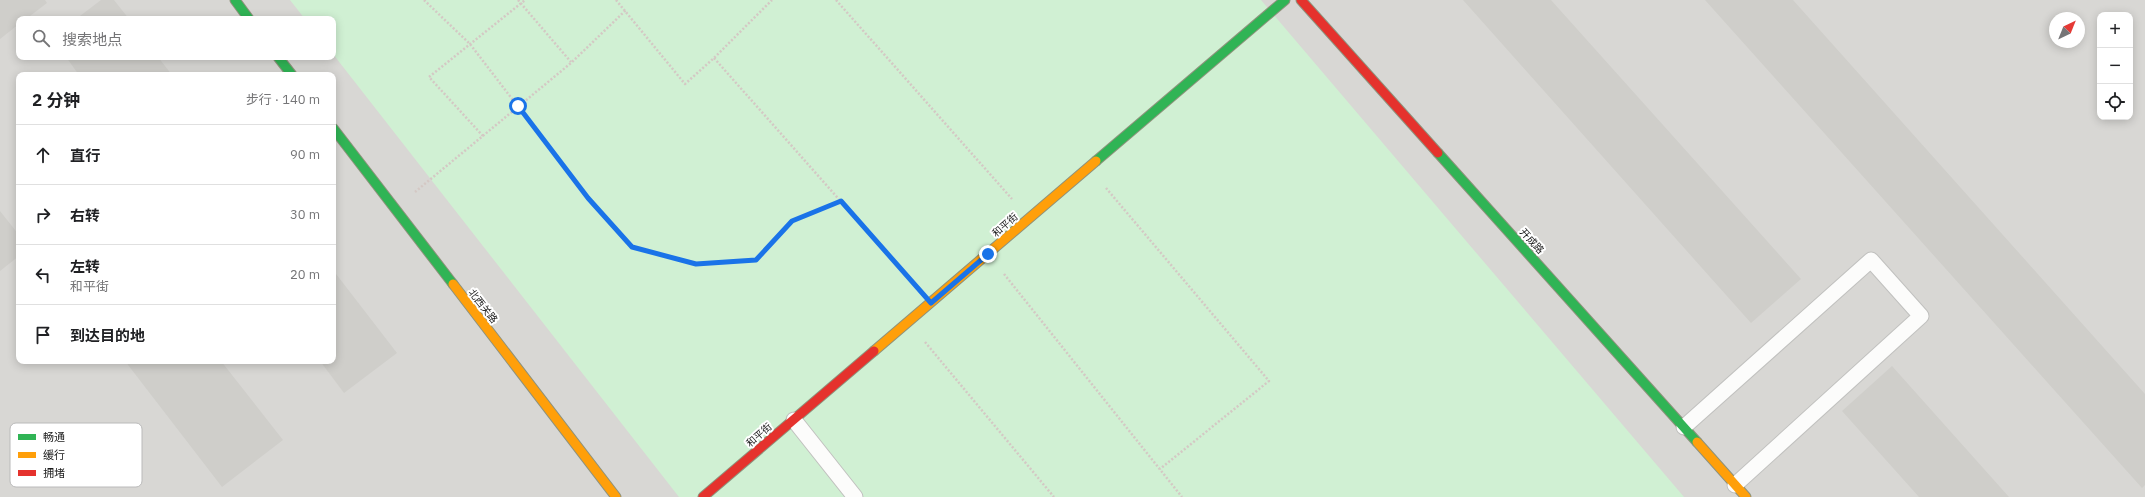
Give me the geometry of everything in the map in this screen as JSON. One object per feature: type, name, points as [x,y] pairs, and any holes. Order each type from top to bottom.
[{"type":"street","points":[[235,0],[247,16]]},
{"type":"street","name":"和平街","points":[[703,497],[1285,0]]},
{"type":"street","name":"开成路","points":[[1301,0],[1746,497]]},
{"type":"street","points":[[280,60],[290,72]]},
{"type":"street","name":"北西关路","points":[[336,132],[616,497]]},
{"type":"lane","points":[[1684,427],[1870,260],[1921,316],[1735,485]]},
{"type":"lane","points":[[794,420],[855,497]]},
{"type":"path","points":[[424,0],[470,44],[588,198],[632,247],[696,264],[756,260],[792,221],[841,201]]},
{"type":"path","points":[[518,0],[571,62]]},
{"type":"path","points":[[483,136],[429,77],[525,0]]},
{"type":"path","points":[[616,0],[626,10],[685,84],[714,58],[772,0]]},
{"type":"path","points":[[836,0],[1029,218]]},
{"type":"path","points":[[395,209],[571,62],[626,10]]},
{"type":"path","points":[[714,58],[931,303]]},
{"type":"path","points":[[1089,168],[1269,381],[1160,469]]},
{"type":"path","points":[[988,254],[1182,497]]},
{"type":"path","points":[[908,322],[1054,497]]},
{"type":"shaded area","points":[[0,0],[2145,0],[2145,497],[0,497]]},
{"type":"green space","points":[[290,0],[1261,0],[1684,497],[679,497],[336,58],[336,16],[303,16]]},
{"type":"building","points":[[0,0],[45,0],[47,3],[30,16],[16,16],[16,26],[0,39]]},
{"type":"building","points":[[101,0],[114,0],[127,16],[80,16]]},
{"type":"building","points":[[1463,0],[1551,0],[1801,279],[1751,323]]},
{"type":"building","points":[[1705,0],[1793,0],[2145,394],[2145,485],[2142,488]]},
{"type":"building","points":[[68,60],[160,60],[170,72],[77,72]]},
{"type":"building","points":[[0,211],[16,231],[16,258],[0,271]]},
{"type":"building","points":[[336,274],[397,353],[344,393],[322,364],[336,364]]},
{"type":"building","points":[[127,364],[223,364],[283,440],[222,487]]},
{"type":"building","points":[[1892,366],[2009,497],[1919,497],[1842,411]]},
{"type":"traffic: fast","points":[[235,0],[247,16]]},
{"type":"traffic: fast","points":[[1096,161],[1285,0]]},
{"type":"traffic: fast","points":[[280,60],[290,72]]},
{"type":"traffic: fast","points":[[336,132],[453,284]]},
{"type":"traffic: fast","points":[[1438,153],[1697,442]]},
{"type":"traffic: slow","points":[[874,351],[1096,161]]},
{"type":"traffic: slow","points":[[453,284],[616,497]]},
{"type":"traffic: slow","points":[[1697,442],[1746,497]]},
{"type":"traffic: jam","points":[[1301,0],[1438,153]]},
{"type":"traffic: jam","points":[[703,497],[874,351]]},
{"type":"route","points":[[518,106],[588,198],[632,247],[696,264],[756,260],[792,221],[841,201],[931,303],[988,254]]}]
